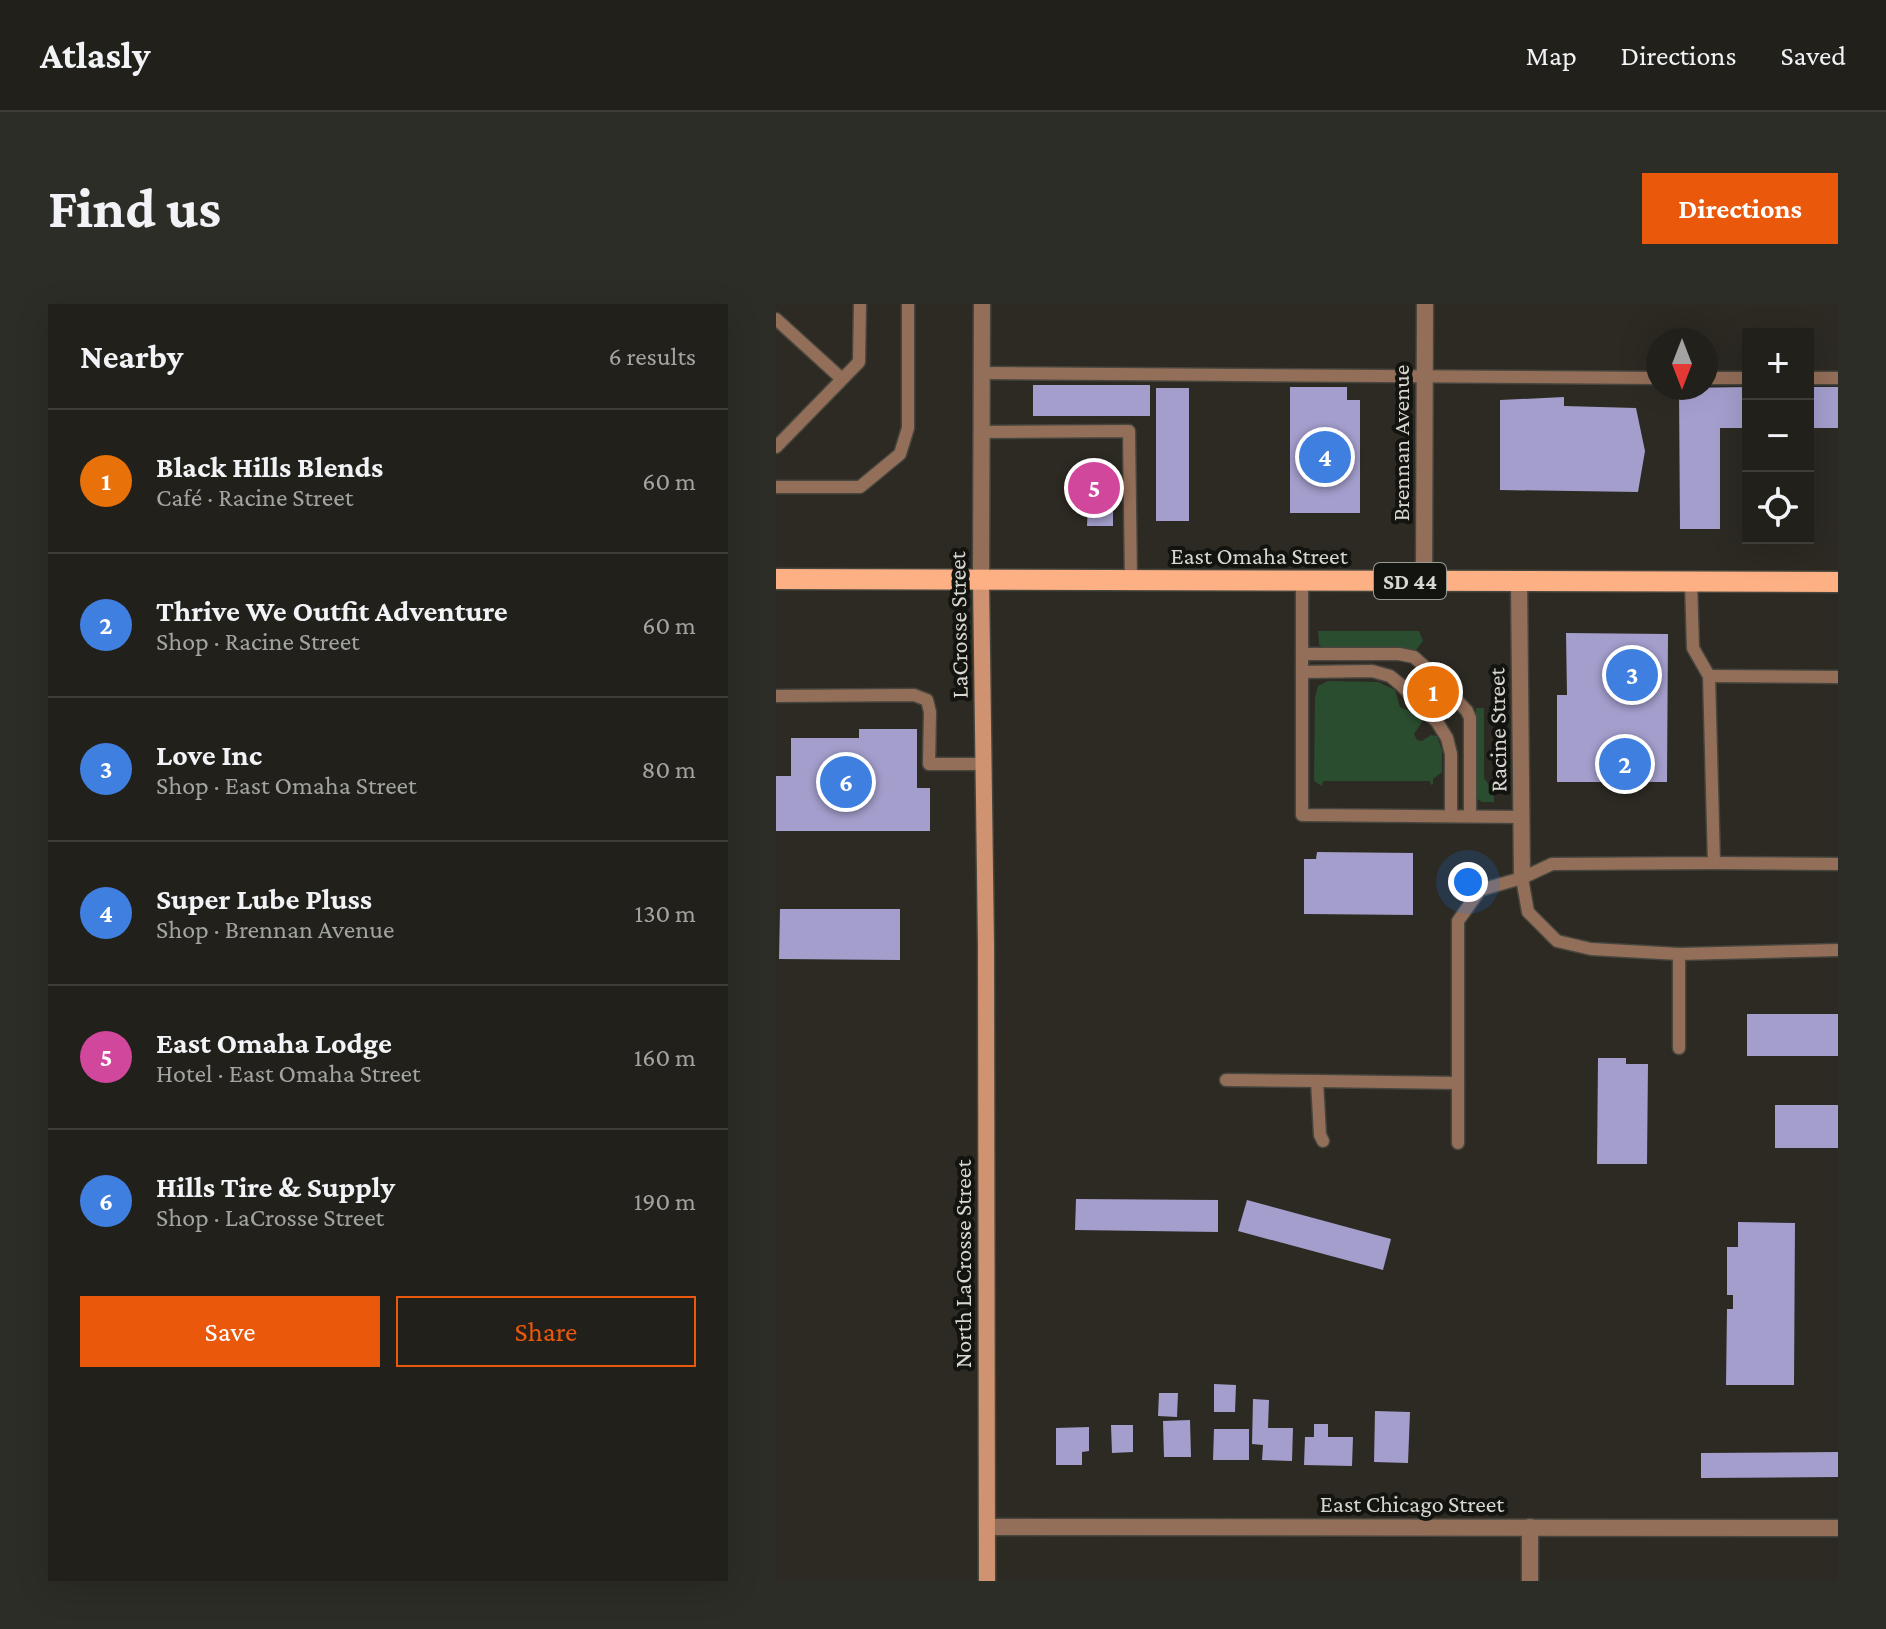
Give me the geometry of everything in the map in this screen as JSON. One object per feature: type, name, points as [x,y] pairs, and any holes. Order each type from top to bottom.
[{"type":"main road","name":"East Omaha Street","points":[[776,579],[1838,582]]},
{"type":"main road","name":"LaCrosse Street","points":[[981,580],[986,946]]},
{"type":"main road","name":"North LaCrosse Street","points":[[986,946],[987,1581]]},
{"type":"street","name":"LaCrosse Street","points":[[981,580],[982,304]]},
{"type":"street","name":"Brennan Avenue","points":[[1424,581],[1425,304]]},
{"type":"street","name":"Racine Street","points":[[1519,581],[1522,878]]},
{"type":"street","name":"East Chicago Street","points":[[987,1527],[1838,1528]]},
{"type":"street","points":[[1530,1527],[1530,1581]]},
{"type":"lane","points":[[776,447],[859,362],[860,304]]},
{"type":"lane","points":[[776,487],[860,487],[900,454],[908,428],[908,304]]},
{"type":"lane","points":[[776,319],[842,379]]},
{"type":"lane","points":[[982,373],[1646,378]]},
{"type":"lane","points":[[1718,378],[1742,378]]},
{"type":"lane","points":[[1814,378],[1838,378]]},
{"type":"lane","points":[[982,432],[1129,431],[1131,581]]},
{"type":"lane","points":[[1302,581],[1302,815],[1522,817]]},
{"type":"lane","points":[[1691,582],[1693,648],[1709,676],[1714,863]]},
{"type":"lane","points":[[1302,654],[1399,654],[1414,657],[1424,666],[1461,703],[1470,718],[1470,816]]},
{"type":"lane","points":[[1302,672],[1372,671],[1390,676],[1401,685],[1437,722],[1447,738],[1451,754],[1451,816]]},
{"type":"lane","points":[[1709,676],[1838,677]]},
{"type":"lane","points":[[776,696],[914,695],[927,700],[930,712],[929,764],[984,764]]},
{"type":"lane","points":[[1458,1143],[1458,921],[1480,890],[1522,878],[1552,864],[1838,864]]},
{"type":"lane","points":[[1522,878],[1528,912],[1557,941],[1591,949],[1679,954],[1838,950]]},
{"type":"lane","points":[[1679,954],[1679,1048]]},
{"type":"lane","points":[[1226,1080],[1458,1083]]},
{"type":"lane","points":[[1317,1081],[1323,1141]]},
{"type":"green space","points":[[1318,631],[1419,631],[1423,641],[1416,650],[1327,649],[1319,645]]},
{"type":"green space","points":[[1328,681],[1378,682],[1395,690],[1400,707],[1414,709],[1421,715],[1422,722],[1414,734],[1417,740],[1437,736],[1442,750],[1442,772],[1433,779],[1433,784],[1430,781],[1323,781],[1322,786],[1314,781],[1315,697],[1318,686]]},
{"type":"green space","points":[[1476,708],[1484,708],[1484,778],[1494,792],[1494,802],[1482,802],[1476,798]]},
{"type":"building","points":[[1033,385],[1150,385],[1150,416],[1033,416]]},
{"type":"building","points":[[1290,387],[1347,387],[1347,400],[1360,400],[1360,513],[1290,513]]},
{"type":"building","points":[[1718,387],[1742,387],[1742,428],[1720,428],[1720,529],[1680,529],[1679,400],[1718,400]]},
{"type":"building","points":[[1814,387],[1838,387],[1838,428],[1814,428]]},
{"type":"building","points":[[1156,388],[1189,388],[1189,521],[1156,521]]},
{"type":"building","points":[[1564,397],[1564,406],[1636,408],[1645,451],[1638,492],[1500,490],[1500,400]]},
{"type":"building","points":[[1075,473],[1113,474],[1113,526],[1087,526],[1088,503],[1075,503]]},
{"type":"building","points":[[1566,633],[1668,634],[1667,782],[1557,782],[1557,695],[1567,695]]},
{"type":"building","points":[[1442,663],[1449,669],[1440,678],[1465,703],[1448,719],[1429,700],[1417,711],[1405,698]]},
{"type":"building","points":[[859,729],[917,729],[917,788],[930,788],[930,831],[776,831],[776,776],[791,776],[791,738],[859,738]]},
{"type":"building","points":[[1317,852],[1413,853],[1413,915],[1304,914],[1304,859],[1316,859]]},
{"type":"building","points":[[780,909],[900,909],[900,960],[779,959]]},
{"type":"building","points":[[1747,1014],[1838,1014],[1838,1056],[1747,1056]]},
{"type":"building","points":[[1598,1058],[1626,1058],[1626,1064],[1648,1064],[1647,1164],[1597,1164]]},
{"type":"building","points":[[1775,1105],[1838,1105],[1838,1148],[1775,1148]]},
{"type":"building","points":[[1076,1199],[1218,1200],[1218,1232],[1075,1230]]},
{"type":"building","points":[[1247,1200],[1391,1239],[1383,1270],[1238,1231]]},
{"type":"building","points":[[1738,1222],[1795,1223],[1794,1385],[1726,1385],[1727,1309],[1733,1309],[1733,1295],[1727,1295],[1727,1247],[1738,1247]]},
{"type":"building","points":[[1214,1384],[1236,1385],[1235,1412],[1214,1412]]},
{"type":"building","points":[[1159,1393],[1178,1393],[1177,1417],[1158,1416]]},
{"type":"building","points":[[1253,1399],[1269,1400],[1268,1428],[1293,1428],[1292,1461],[1262,1460],[1263,1445],[1252,1444]]},
{"type":"building","points":[[1375,1411],[1410,1412],[1408,1463],[1374,1462]]},
{"type":"building","points":[[1190,1420],[1191,1457],[1164,1457],[1163,1421]]},
{"type":"building","points":[[1314,1424],[1328,1424],[1328,1437],[1353,1437],[1352,1466],[1304,1465],[1305,1437],[1314,1437]]},
{"type":"building","points":[[1111,1425],[1133,1425],[1133,1452],[1112,1453]]},
{"type":"building","points":[[1089,1427],[1089,1451],[1082,1452],[1082,1465],[1056,1465],[1056,1428]]},
{"type":"building","points":[[1214,1429],[1249,1429],[1249,1460],[1213,1460]]},
{"type":"building","points":[[1838,1452],[1838,1477],[1701,1478],[1701,1453]]},
{"type":"place","name":"Super Lube Pluss","points":[[1325,457]]},
{"type":"place","name":"East Omaha Lodge","points":[[1094,488]]},
{"type":"place","name":"Love Inc","points":[[1632,675]]},
{"type":"place","name":"Black Hills Blends","points":[[1433,692]]},
{"type":"place","name":"Thrive We Outfit Adventure","points":[[1625,764]]},
{"type":"place","name":"Hills Tire & Supply","points":[[846,782]]}]
